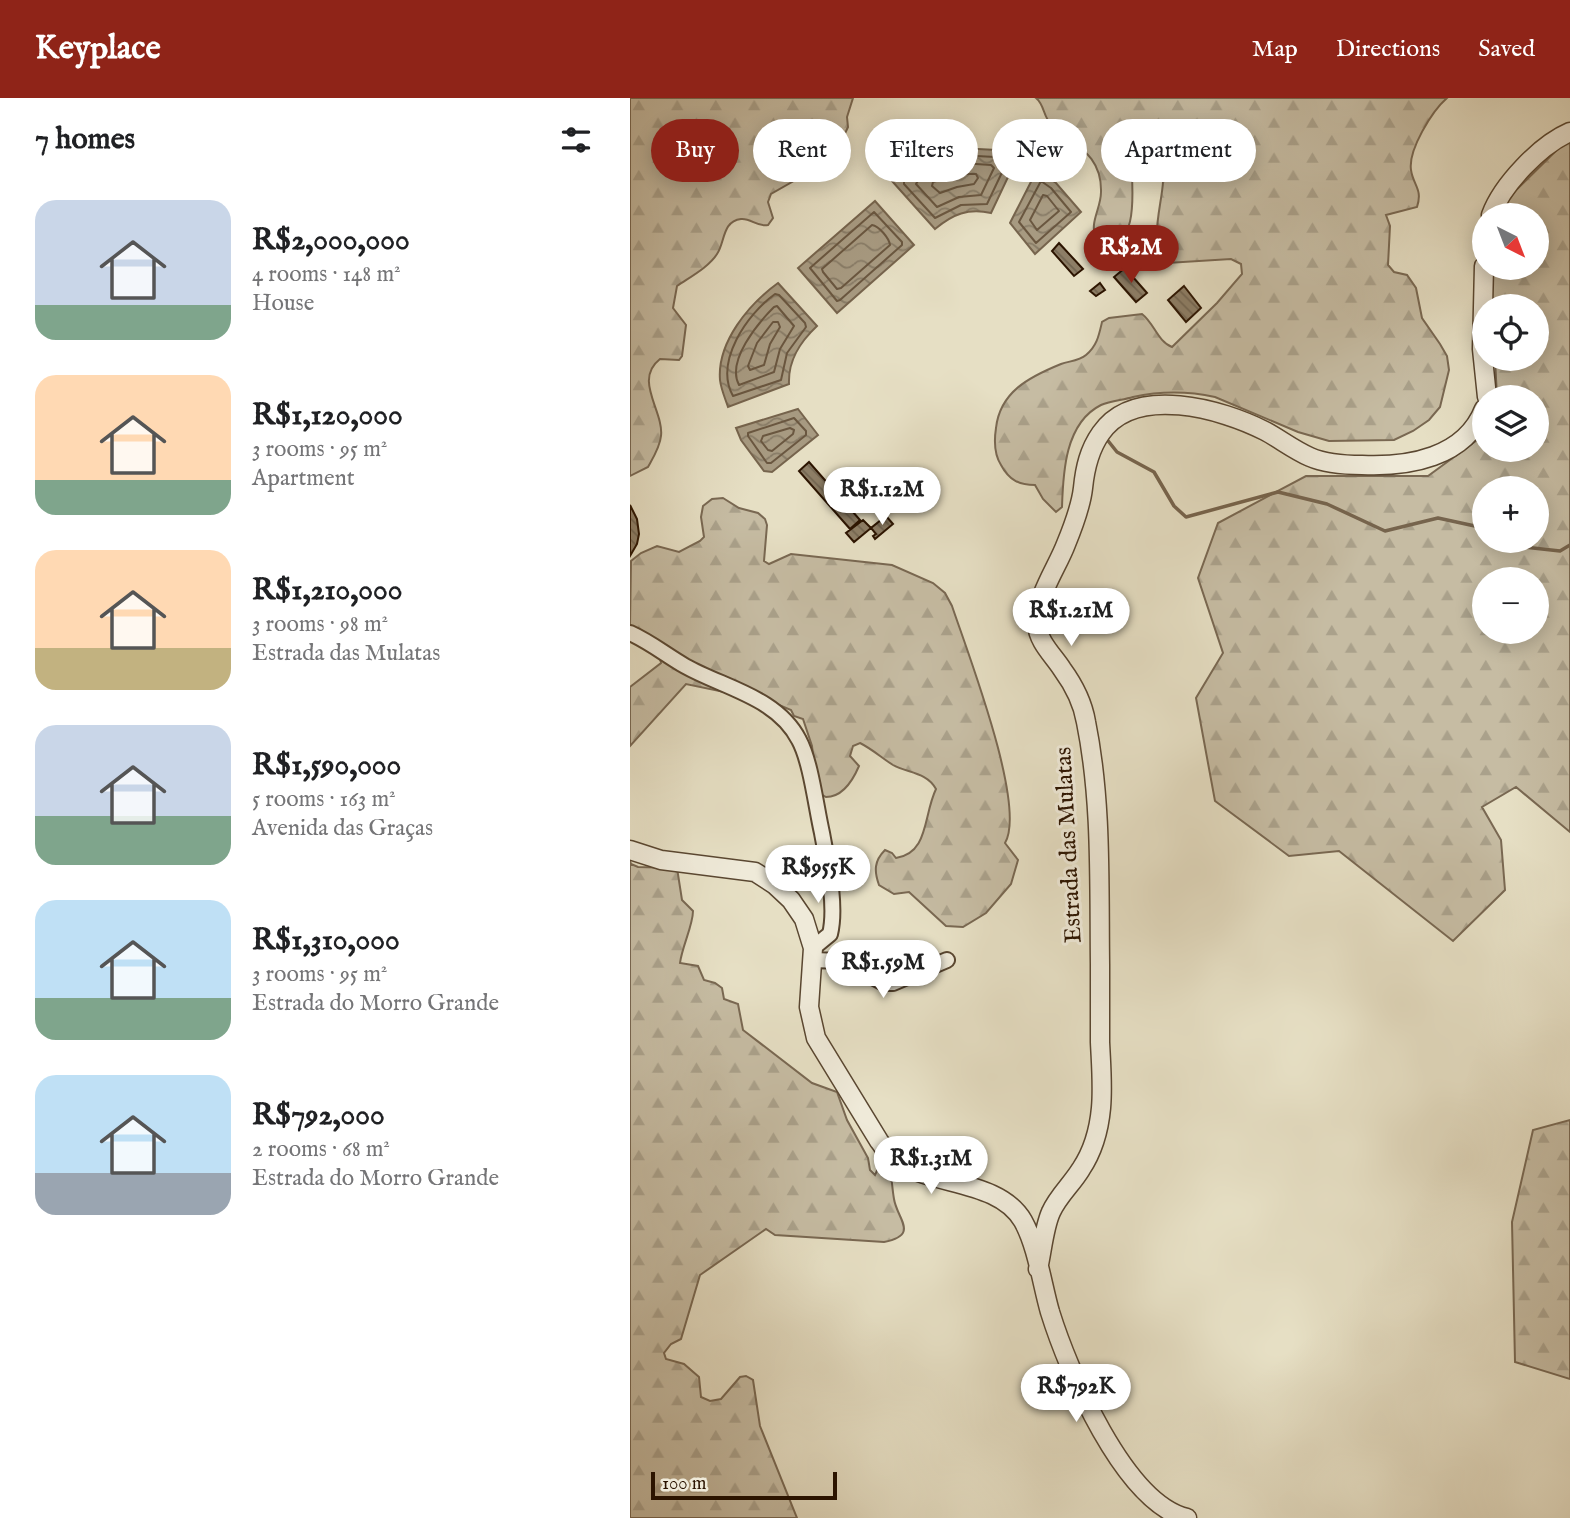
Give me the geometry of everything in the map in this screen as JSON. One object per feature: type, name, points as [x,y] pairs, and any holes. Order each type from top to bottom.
[{"type":"street","points":[[1496,203],[1533,159],[1570,132]]},
{"type":"street","points":[[1484,280],[1482,349],[1486,385]]},
{"type":"street","name":"Estrada das Mulatas","points":[[1038,1269],[1050,1213],[1092,1149],[1101,1107],[1094,767],[1084,713],[1063,669],[1039,634],[1037,623],[1044,596],[1074,521],[1083,488],[1083,473],[1091,450],[1110,422],[1122,414],[1154,405],[1173,404],[1205,409],[1233,418],[1320,460],[1357,465],[1388,466],[1427,459],[1444,452],[1472,430]]},
{"type":"street","points":[[630,633],[684,665],[753,697],[778,712],[801,742],[824,847],[832,911],[830,934],[812,954]]},
{"type":"street","points":[[630,850],[661,860],[743,870],[764,877],[791,900],[804,919],[812,954],[809,1007],[816,1038],[879,1141],[890,1157],[918,1173],[981,1191],[1007,1203],[1022,1220],[1051,1315],[1079,1387],[1107,1440],[1142,1489],[1157,1503],[1187,1518]]},
{"type":"street","points":[[812,954],[844,961],[884,983],[893,983],[947,960]]},
{"type":"green space","points":[[630,98],[853,98],[847,119],[753,119],[753,182],[792,182],[771,194],[768,202],[773,218],[768,225],[745,219],[730,224],[714,259],[677,286],[673,308],[686,325],[682,356],[679,360],[660,359],[652,367],[649,386],[661,426],[661,436],[648,467],[630,476]]},
{"type":"green space","points":[[1036,98],[1447,98],[1428,121],[1413,152],[1411,170],[1418,191],[1417,207],[1386,215],[1390,226],[1388,265],[1394,272],[1407,275],[1416,288],[1422,318],[1447,356],[1449,370],[1440,407],[1429,420],[1394,440],[1329,441],[1298,432],[1215,397],[1174,392],[1143,395],[1101,405],[1089,413],[1080,424],[1068,450],[1062,507],[1056,512],[1043,499],[1035,485],[1019,483],[1011,478],[999,461],[995,438],[1003,405],[1018,387],[1049,369],[1080,359],[1090,352],[1099,336],[1102,322],[1109,318],[1142,314],[1163,341],[1172,347],[1242,274],[1241,264],[1231,259],[1167,263],[1161,257],[1157,237],[1163,182],[1256,182],[1256,119],[1101,119],[1101,182],[1132,182],[1132,200],[1128,229],[1121,239],[1111,243],[1096,239],[1094,227],[1101,192],[1097,169],[1087,153],[1087,119],[1047,119]]},
{"type":"green space","points":[[1570,139],[1570,832],[1516,787],[1482,807],[1501,840],[1505,890],[1453,941],[1339,851],[1289,856],[1215,801],[1196,698],[1223,653],[1198,578],[1218,523],[1306,476],[1428,476],[1472,444],[1472,462],[1549,462],[1549,385],[1496,385],[1496,371],[1549,371],[1549,294],[1491,294],[1490,280],[1549,280],[1549,203],[1507,203],[1508,198]]},
{"type":"green space","points":[[723,498],[739,508],[758,513],[765,519],[767,525],[764,561],[769,564],[791,554],[892,565],[933,583],[945,593],[981,691],[1002,764],[1010,824],[1005,843],[1018,860],[1011,884],[986,913],[963,927],[946,926],[909,892],[894,894],[879,885],[877,880],[877,862],[885,850],[896,858],[907,855],[920,841],[936,789],[922,776],[893,765],[860,743],[853,746],[850,756],[859,766],[854,777],[842,791],[826,797],[817,792],[812,746],[803,719],[794,716],[791,710],[772,702],[686,684],[630,746],[630,687],[661,663],[656,639],[630,625],[631,561],[657,546],[679,552],[700,541],[704,537],[701,517],[703,506],[712,499]]},
{"type":"green space","points":[[630,861],[638,867],[677,868],[682,900],[693,911],[680,963],[698,966],[704,980],[722,988],[724,999],[738,1004],[743,1030],[812,1083],[837,1092],[847,1120],[868,1158],[870,1170],[875,1175],[882,1160],[889,1165],[894,1199],[904,1225],[901,1235],[884,1242],[775,1235],[766,1229],[700,1275],[681,1339],[671,1344],[664,1353],[666,1359],[684,1364],[699,1377],[701,1397],[710,1401],[721,1399],[740,1377],[746,1376],[753,1380],[760,1426],[797,1518],[630,1518]]},
{"type":"green space","points":[[1570,1120],[1570,1379],[1515,1362],[1512,1222],[1533,1130]]},
{"type":"water","points":[[978,149],[992,150],[992,182],[1006,182],[991,213],[975,211],[961,214],[948,219],[935,229],[893,182],[978,182]]},
{"type":"water","points":[[1031,182],[1055,182],[1081,212],[1035,254],[1010,223]]},
{"type":"water","points":[[875,201],[914,245],[837,313],[798,268]]},
{"type":"water","points":[[778,283],[817,326],[796,352],[789,384],[728,407],[720,380],[720,366],[729,338],[746,313]]},
{"type":"water","points":[[798,409],[818,435],[772,472],[764,471],[741,440],[736,428]]},
{"type":"building","points":[[1059,243],[1083,269],[1074,276],[1052,251]]},
{"type":"building","points":[[1125,268],[1147,293],[1136,302],[1114,277]]},
{"type":"building","points":[[1100,283],[1105,290],[1096,296],[1090,291]]},
{"type":"building","points":[[1184,286],[1201,308],[1186,322],[1168,300]]},
{"type":"building","points":[[809,462],[860,520],[850,529],[799,471]]},
{"type":"building","points":[[630,505],[637,519],[639,534],[630,556]]},
{"type":"building","points":[[886,516],[893,524],[875,539],[873,536],[876,534],[871,528]]},
{"type":"building","points":[[863,520],[871,528],[854,542],[846,533]]},
{"type":"waterway","points":[[1105,437],[1117,452],[1154,472],[1174,506],[1186,517],[1278,492],[1327,504],[1385,531],[1438,518],[1472,525]]},
{"type":"waterway","points":[[1549,550],[1560,551],[1570,545]]}]
